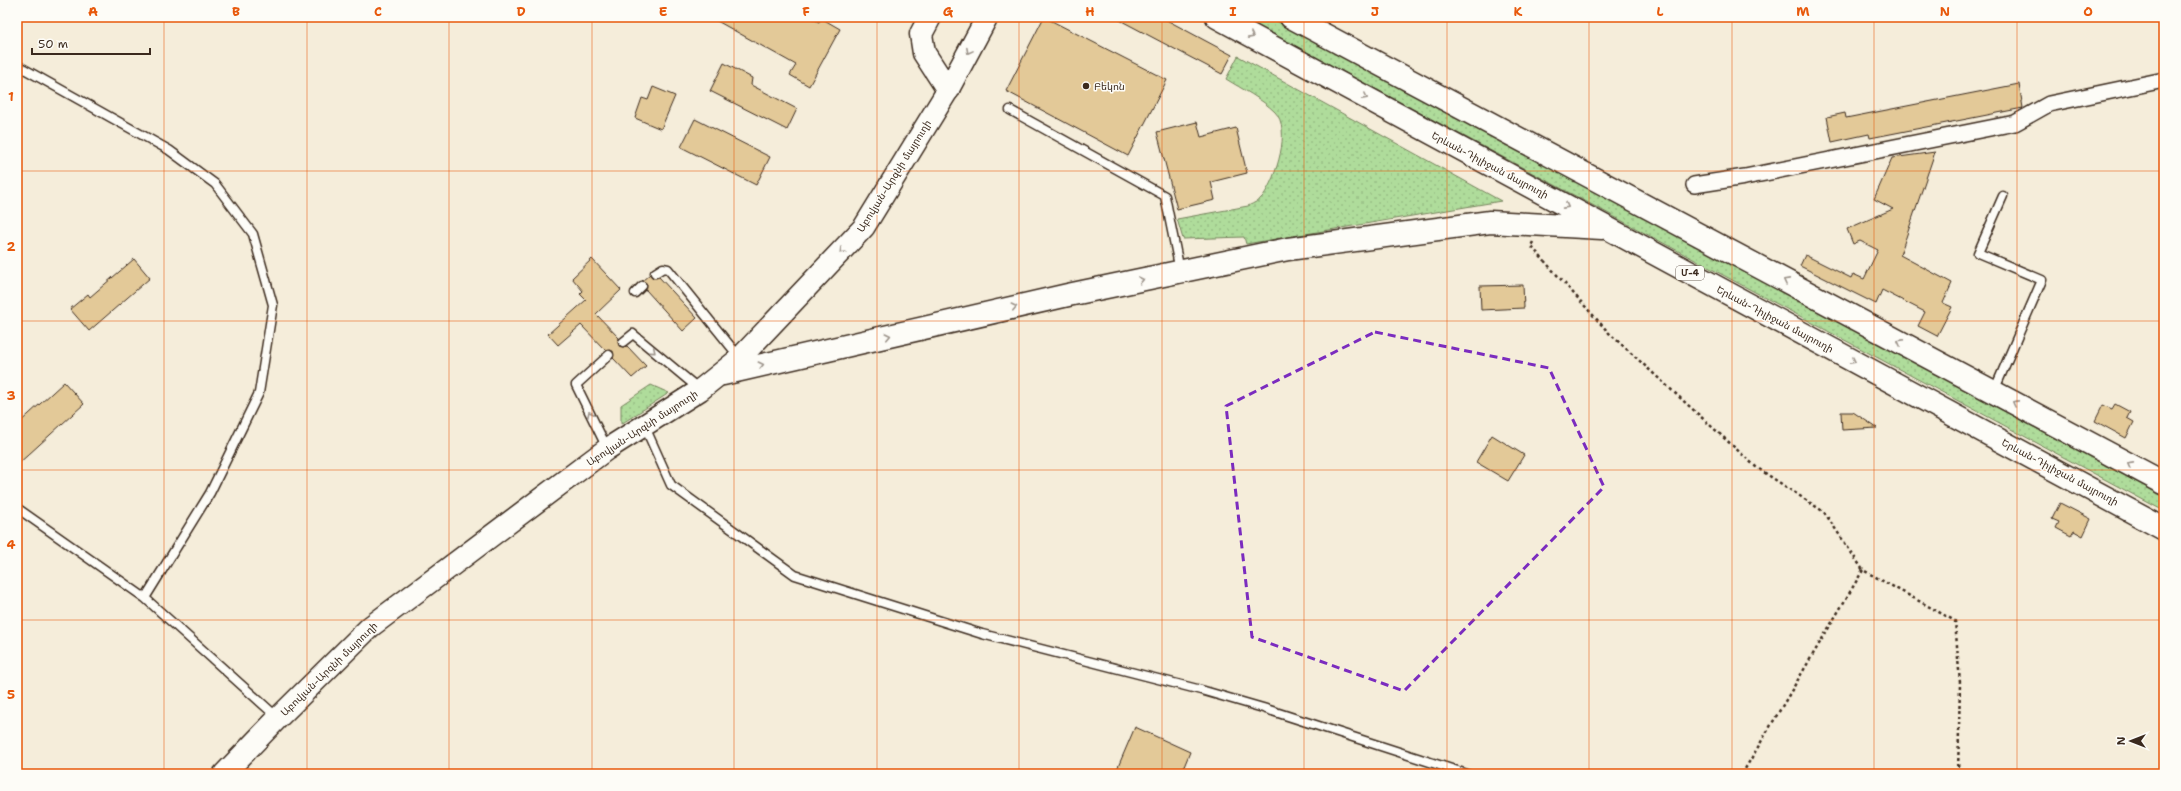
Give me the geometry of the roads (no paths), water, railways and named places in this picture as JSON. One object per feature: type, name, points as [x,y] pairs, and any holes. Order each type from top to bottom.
[{"type":"highway","points":[[930,17],[921,34],[924,53],[948,90]]},
{"type":"highway","name":"Երևան-Դիլիջան մայրուղի","points":[[1217,17],[2164,528]]},
{"type":"highway","points":[[1291,17],[2164,483]]},
{"type":"highway","points":[[723,374],[1061,297],[1288,249],[1490,222],[1607,228]]},
{"type":"main road","name":"Աբովյան-Արզնի մայրուղի","points":[[224,774],[370,626],[607,449],[700,390],[723,374],[740,358],[864,227],[948,90],[987,17]]},
{"type":"street","points":[[1694,185],[1745,177],[2016,122],[2049,104],[2164,80]]},
{"type":"lane","points":[[17,65],[169,150],[214,184],[254,234],[273,305],[259,393],[210,494],[145,598]]},
{"type":"lane","points":[[1010,110],[1165,196],[1181,272]]},
{"type":"lane","points":[[1993,392],[2042,280],[1978,252],[2003,196]]},
{"type":"lane","points":[[655,273],[663,268],[668,269],[740,358]]},
{"type":"lane","points":[[635,293],[642,286]]},
{"type":"lane","points":[[623,342],[632,334],[700,390]]},
{"type":"lane","points":[[607,449],[576,385],[609,355]]},
{"type":"lane","points":[[645,426],[671,485],[795,575],[982,634],[1247,704],[1467,774]]},
{"type":"lane","points":[[17,508],[145,598],[278,718]]},
{"type":"place","name":"Բեկոն","points":[[1086,86]]}]
